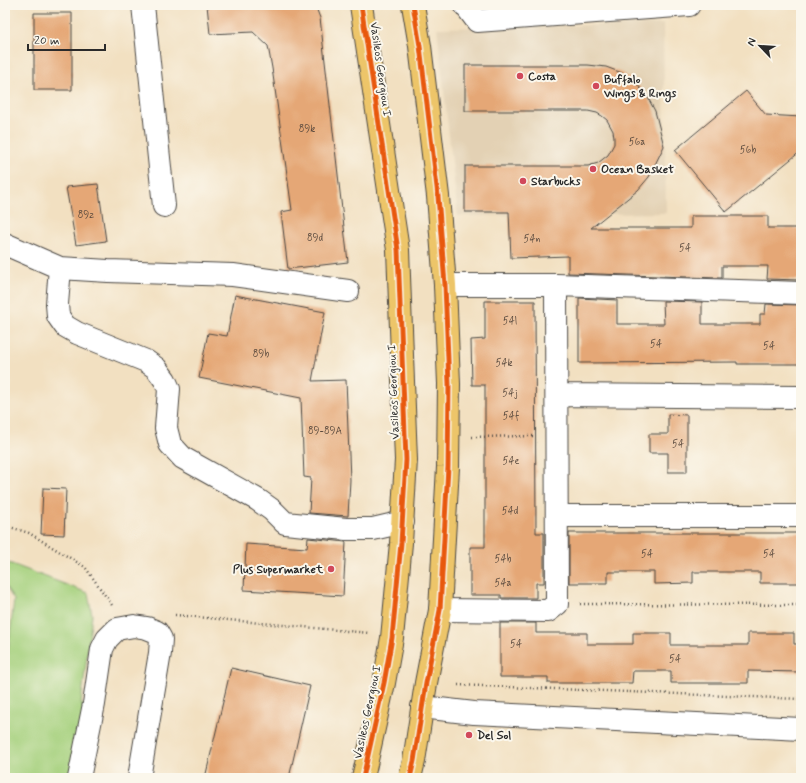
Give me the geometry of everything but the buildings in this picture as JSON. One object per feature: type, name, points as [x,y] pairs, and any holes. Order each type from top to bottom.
[{"type":"main road","name":"Vasileos Georgiou I","points":[[361,5],[398,250],[406,460],[392,638],[384,683],[363,778]]},
{"type":"main road","points":[[410,778],[440,610],[448,467],[450,384],[445,285],[438,196],[420,46],[413,5]]},
{"type":"lane","points":[[143,5],[164,206]]},
{"type":"lane","points":[[465,5],[477,21],[689,5]]},
{"type":"lane","points":[[5,244],[60,268],[233,275],[348,291]]},
{"type":"lane","points":[[60,268],[57,304],[58,316],[65,326],[77,333],[146,361],[156,368],[165,380],[169,389],[166,428],[170,444],[183,458],[258,500],[272,510],[285,523],[346,529],[373,528],[402,522]]},
{"type":"lane","points":[[445,285],[556,286],[801,293]]},
{"type":"lane","points":[[440,610],[548,611],[557,604],[558,516],[556,286]]},
{"type":"lane","points":[[557,394],[801,397]]},
{"type":"lane","points":[[558,516],[801,516]]},
{"type":"lane","points":[[79,778],[94,704],[102,650],[107,639],[117,630],[134,626],[147,628],[158,632],[161,639],[160,653],[139,778]]},
{"type":"lane","points":[[422,707],[474,713],[801,729]]},
{"type":"path","points":[[448,438],[557,435]]},
{"type":"path","points":[[5,527],[10,527],[28,533],[85,567],[112,606],[117,608]]},
{"type":"path","points":[[557,604],[801,605]]},
{"type":"path","points":[[168,614],[372,633]]},
{"type":"path","points":[[426,684],[801,699]]},
{"type":"shaded area","points":[[663,24],[666,213],[458,216],[437,28]]},
{"type":"green space","points":[[9,563],[88,593],[92,615],[81,704],[89,706],[72,778],[5,778],[5,677],[14,600],[5,585],[5,573]]},
{"type":"cycle path","points":[[361,5],[398,250],[406,460],[401,543],[392,638],[384,683],[363,778]]},
{"type":"cycle path","points":[[410,778],[440,610],[448,467],[449,384],[445,285],[438,196],[420,46],[413,5]]},
{"type":"place","name":"Costa","points":[[520,76]]},
{"type":"place","name":"Buffalo Wings & Rings","points":[[596,86]]},
{"type":"place","name":"Ocean Basket","points":[[593,169]]},
{"type":"place","name":"Starbucks","points":[[523,181]]},
{"type":"place","name":"Plus Supermarket","points":[[331,569]]},
{"type":"place","name":"Del Sol","points":[[469,735]]}]
